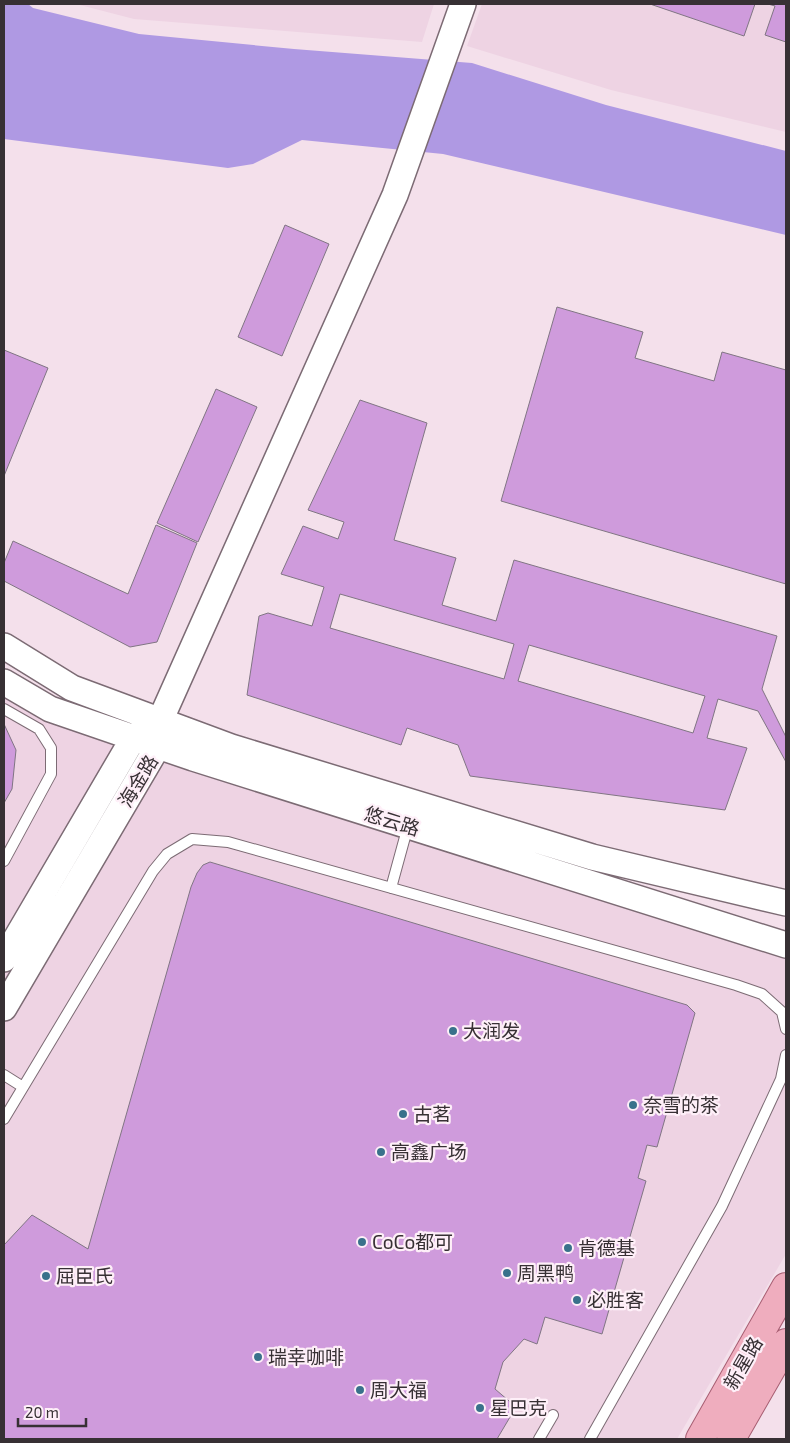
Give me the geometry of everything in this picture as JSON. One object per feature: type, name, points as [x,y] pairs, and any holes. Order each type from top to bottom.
[{"type":"main road","name":"新星路","points":[[700,1439],[786,1288]]},
{"type":"main road","name":"新星路","points":[[731,1439],[786,1343]]},
{"type":"street","points":[[160,721],[395,196],[463,4]]},
{"type":"street","name":"悠云路","points":[[4,646],[72,688],[231,747],[592,857],[786,903]]},
{"type":"street","name":"悠云路","points":[[4,682],[50,709],[193,758],[786,945]]},
{"type":"street","name":"海金路","points":[[4,960],[134,737],[160,721]]},
{"type":"street","name":"海金路","points":[[4,1008],[158,746],[160,721]]},
{"type":"lane","points":[[4,709],[40,729],[52,748],[51,774],[4,861]]},
{"type":"lane","points":[[391,888],[408,826]]},
{"type":"lane","points":[[4,1119],[153,871],[167,854],[192,839],[228,842],[736,985],[762,994],[782,1012],[786,1030]]},
{"type":"lane","points":[[590,1439],[722,1206],[781,1079],[786,1056]]},
{"type":"lane","points":[[4,1075],[23,1087]]},
{"type":"lane","points":[[539,1439],[554,1415]]},
{"type":"shaded area","points":[[4,4],[28,4],[33,8],[139,34],[472,63],[606,105],[786,151],[786,235],[443,154],[302,140],[253,164],[228,168],[4,139]]},
{"type":"shaded area","points":[[76,4],[434,4],[422,42],[134,19]]},
{"type":"shaded area","points":[[482,4],[786,4],[786,132],[611,90],[467,46]]},
{"type":"shaded area","points":[[4,695],[786,955],[786,1254],[677,1439],[4,1439]]},
{"type":"building","points":[[650,4],[755,4],[744,36]]},
{"type":"building","points":[[768,4],[786,4],[786,42],[765,35],[775,6]]},
{"type":"building","points":[[285,225],[329,244],[282,356],[238,337]]},
{"type":"building","points":[[557,307],[643,332],[635,358],[714,381],[722,352],[786,370],[786,584],[501,501]]},
{"type":"building","points":[[4,350],[48,368],[4,476]]},
{"type":"building","points":[[216,389],[257,407],[198,542],[157,523]]},
{"type":"building","points":[[360,400],[427,423],[394,540],[456,558],[442,605],[496,621],[514,560],[777,636],[762,689],[786,737],[786,762],[758,711],[718,699],[707,738],[747,748],[725,810],[470,776],[458,745],[407,728],[401,745],[247,695],[259,616],[268,613],[312,626],[324,587],[281,574],[303,526],[338,539],[344,522],[308,510]],"holes":[[[340,594],[514,644],[504,679],[330,628]],[[529,645],[705,696],[693,733],[518,681]]]},
{"type":"building","points":[[156,525],[197,543],[157,642],[130,647],[4,581],[4,563],[13,541],[128,594]]},
{"type":"building","points":[[4,724],[16,750],[12,789],[4,803]]},
{"type":"building","name":"高鑫广场","points":[[210,862],[687,1005],[695,1013],[657,1147],[647,1145],[638,1178],[646,1181],[602,1334],[545,1317],[537,1344],[524,1339],[503,1362],[495,1389],[516,1407],[497,1439],[4,1439],[4,1245],[32,1215],[88,1249],[191,887],[203,865]]},
{"type":"place","name":"大润发","points":[[453,1031]]},
{"type":"place","name":"奈雪的茶","points":[[633,1105]]},
{"type":"place","name":"古茗","points":[[403,1114]]},
{"type":"place","name":"高鑫广场","points":[[381,1152]]},
{"type":"place","name":"CoCo都可","points":[[362,1242]]},
{"type":"place","name":"肯德基","points":[[568,1248]]},
{"type":"place","name":"周黑鸭","points":[[507,1273]]},
{"type":"place","name":"屈臣氏","points":[[46,1276]]},
{"type":"place","name":"必胜客","points":[[577,1300]]},
{"type":"place","name":"瑞幸咖啡","points":[[258,1357]]},
{"type":"place","name":"周大福","points":[[360,1390]]},
{"type":"place","name":"星巴克","points":[[480,1408]]}]
